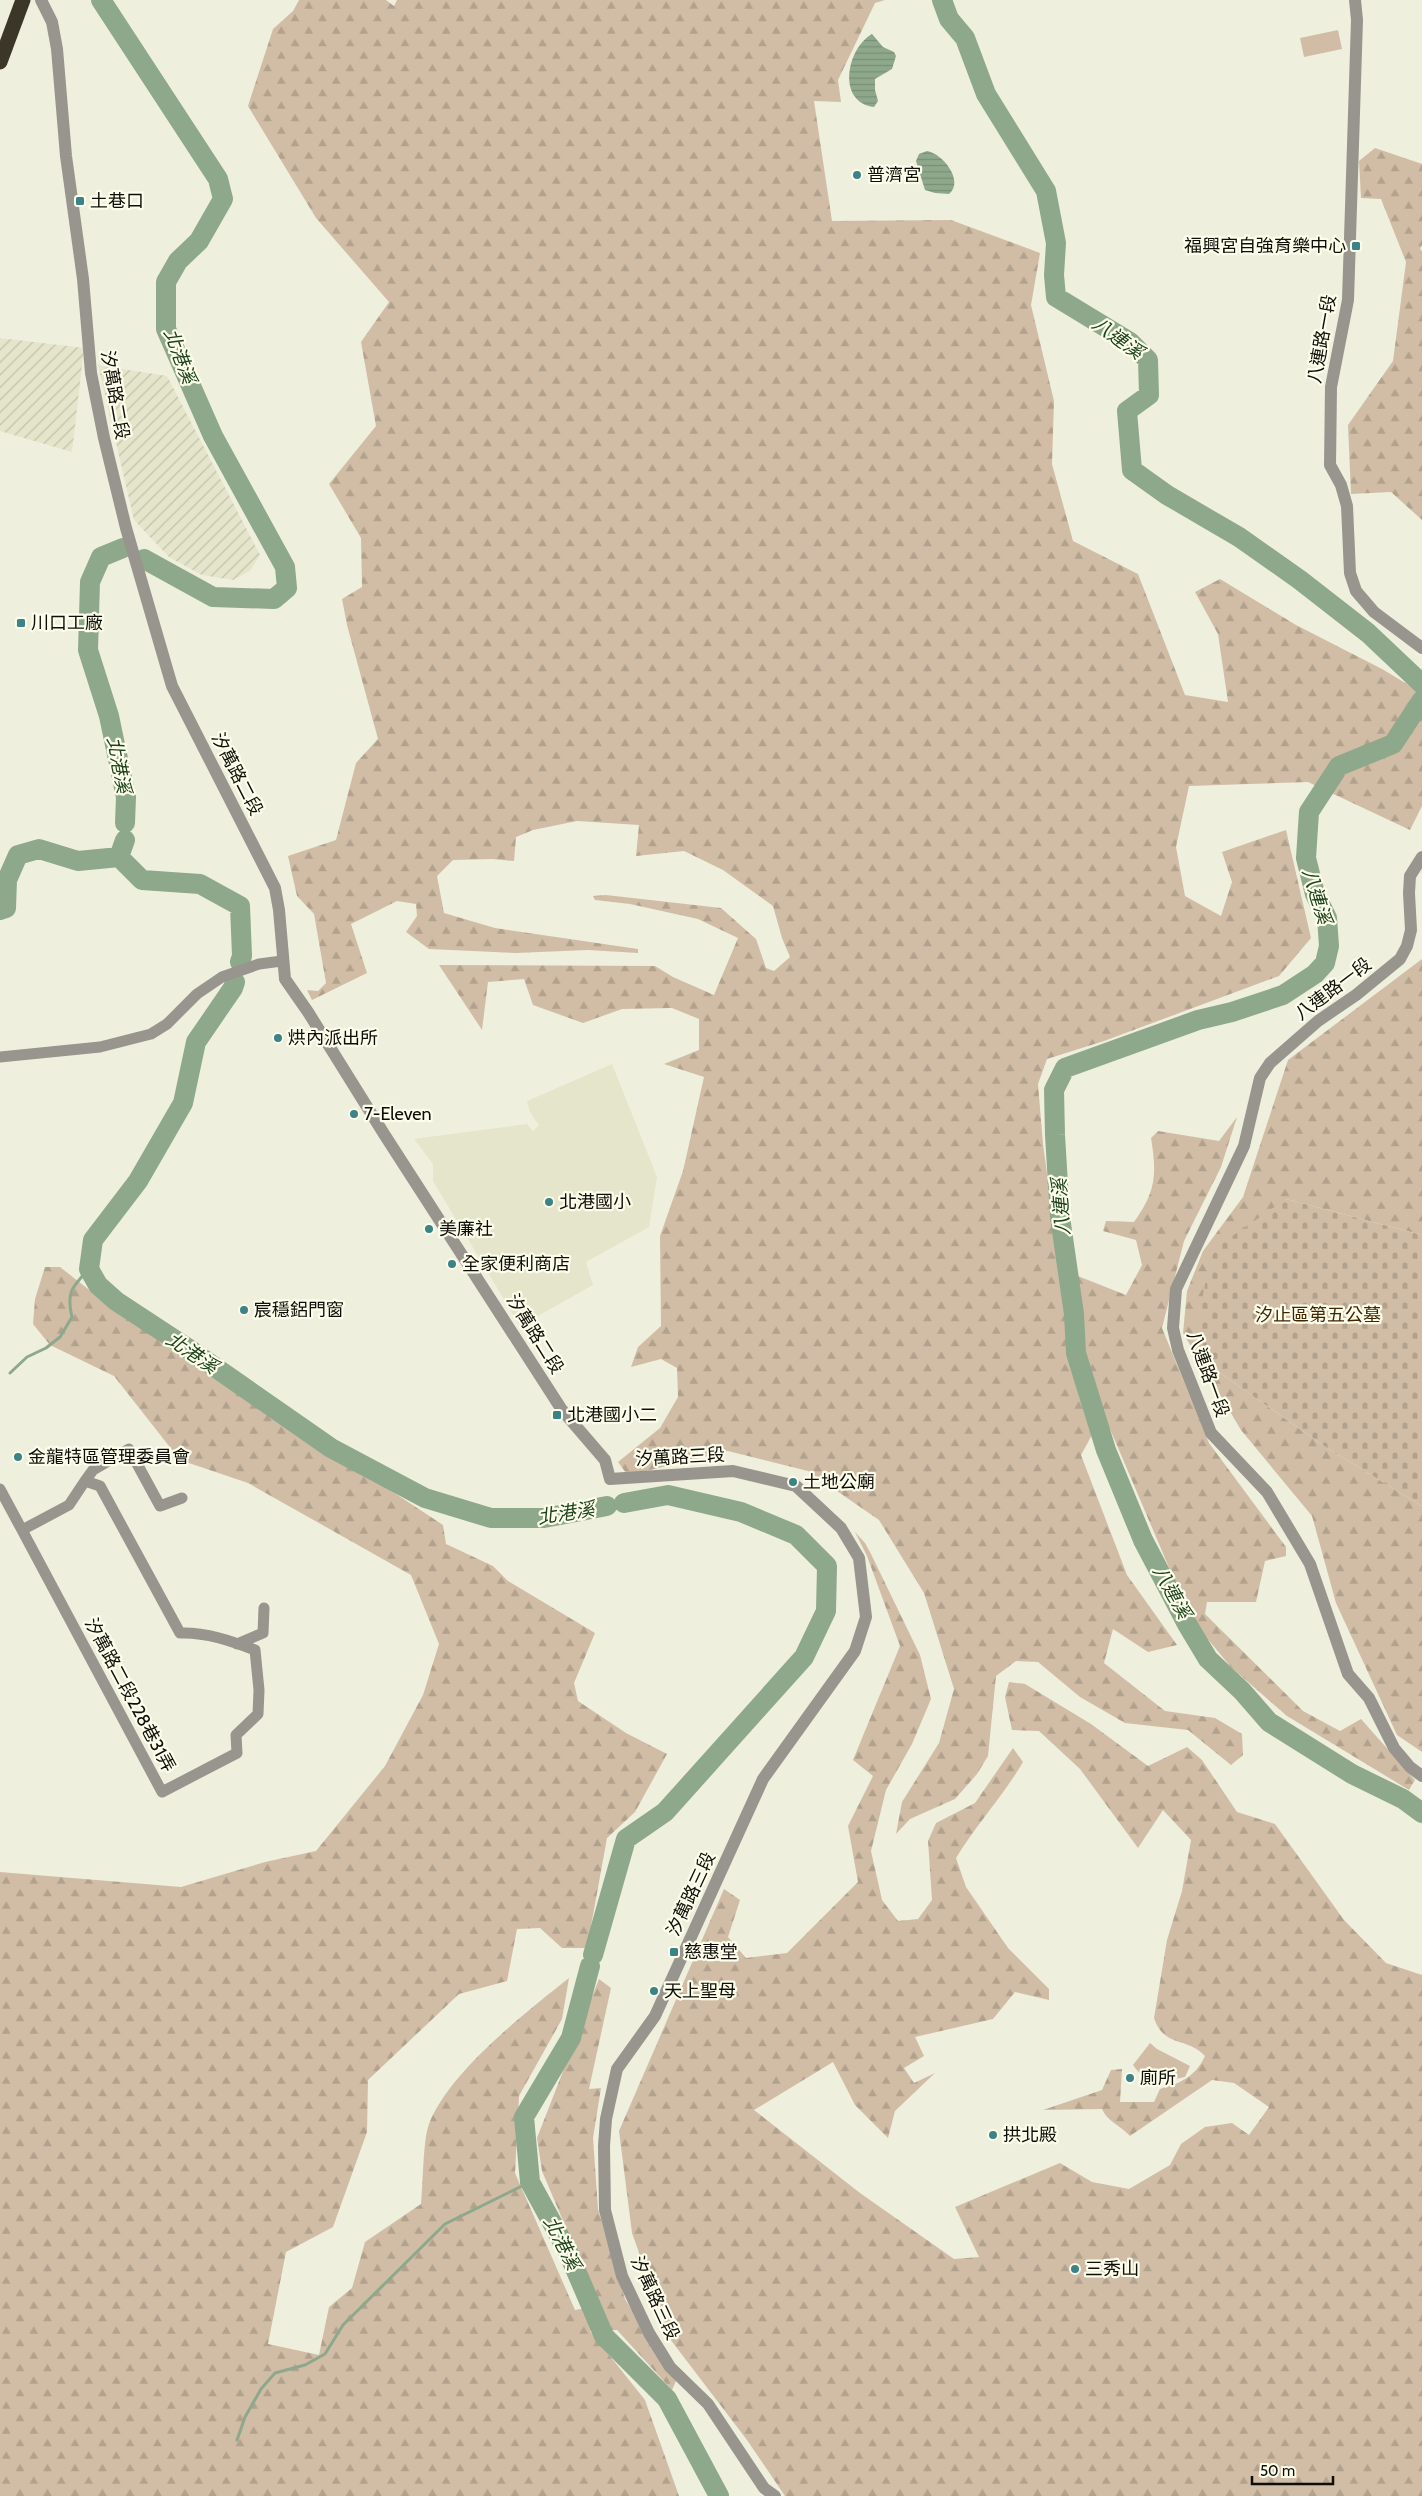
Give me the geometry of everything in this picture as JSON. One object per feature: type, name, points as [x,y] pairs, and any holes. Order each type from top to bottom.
[{"type":"highway","points":[[0,62],[23,0]]},
{"type":"street","name":"汐萬路二段","points":[[41,0],[52,22],[56,49],[66,156],[83,279],[91,373],[119,501],[172,686],[275,888],[279,910],[282,962],[285,979],[308,1012],[384,1134],[562,1410],[605,1460],[610,1479]]},
{"type":"street","name":"八連路一段","points":[[1355,0],[1357,20],[1348,300],[1331,387],[1330,465],[1341,485],[1348,506],[1350,572],[1356,591],[1374,612],[1422,648]]},
{"type":"street","name":"八連路一段","points":[[1422,857],[1410,876],[1411,930],[1407,946],[1400,959],[1356,995],[1318,1021],[1270,1062],[1260,1078],[1244,1146],[1176,1289],[1173,1328],[1178,1350],[1211,1433],[1267,1492],[1310,1564],[1348,1674],[1368,1698],[1394,1748],[1410,1767],[1422,1776]]},
{"type":"street","points":[[0,1058],[100,1047],[151,1034],[167,1024],[197,994],[222,978],[259,964],[282,962]]},
{"type":"street","points":[[22,1530],[69,1505],[93,1470],[129,1449],[160,1506],[182,1498]]},
{"type":"street","name":"汐萬路三段","points":[[610,1479],[733,1471],[796,1486],[841,1528],[859,1558],[866,1617],[855,1651],[763,1779],[702,1909],[656,2016],[617,2069],[606,2119],[604,2146],[606,2210],[610,2234],[622,2276],[649,2333],[670,2367],[708,2404],[764,2488],[774,2496]]},
{"type":"street","name":"汐萬路二段228巷31弄","points":[[0,1489],[162,1792],[237,1753],[236,1736],[258,1714],[259,1690],[255,1650],[227,1639],[180,1633],[100,1486],[85,1481]]},
{"type":"street","points":[[237,1644],[263,1633],[264,1608]]},
{"type":"shaded area","points":[[872,34],[883,47],[894,52],[896,56],[892,69],[875,79],[878,101],[874,107],[862,103],[854,95],[850,85],[849,74],[856,51],[863,41]]},
{"type":"shaded area","points":[[927,151],[939,157],[950,168],[954,182],[953,189],[949,194],[925,190],[916,161],[919,154]]},
{"type":"shaded area","points":[[0,338],[84,348],[72,452],[0,431]]},
{"type":"shaded area","points":[[98,365],[167,376],[260,555],[250,571],[233,580],[202,575],[169,557],[134,520]]},
{"type":"shaded area","name":"北港國小","points":[[612,1064],[657,1177],[649,1227],[586,1262],[593,1285],[520,1326],[433,1181],[433,1164],[414,1139],[527,1124],[533,1131],[539,1125],[530,1112],[527,1101]]},
{"type":"green space","points":[[299,0],[386,0],[394,6],[397,0],[885,0],[875,3],[838,80],[841,102],[814,101],[832,221],[951,220],[1040,253],[1031,305],[1054,401],[1052,464],[1073,541],[1138,574],[1185,695],[1228,702],[1218,634],[1195,592],[1220,579],[1296,625],[1382,669],[1422,693],[1422,806],[1410,830],[1308,782],[1189,786],[1176,847],[1185,896],[1221,916],[1232,882],[1222,852],[1286,830],[1311,938],[1279,976],[1104,1041],[1047,1059],[1038,1084],[1043,1144],[1060,1269],[1126,1295],[1142,1265],[1136,1240],[1103,1231],[1106,1221],[1134,1222],[1147,1201],[1151,1192],[1154,1172],[1151,1138],[1158,1131],[1219,1141],[1237,1117],[1221,1167],[1184,1241],[1162,1328],[1209,1443],[1286,1547],[1286,1556],[1265,1561],[1256,1602],[1207,1602],[1205,1614],[1303,1711],[1340,1731],[1361,1719],[1415,1780],[1409,1790],[1287,1716],[1231,1667],[1191,1619],[1110,1429],[1093,1433],[1081,1455],[1127,1575],[1177,1645],[1148,1652],[1113,1629],[1104,1663],[1165,1711],[1215,1718],[1242,1734],[1243,1755],[1231,1765],[1188,1730],[1125,1723],[1080,1697],[1038,1662],[1016,1661],[996,1676],[988,1756],[977,1774],[955,1799],[910,1819],[896,1834],[902,1802],[939,1743],[954,1689],[924,1593],[879,1520],[808,1471],[728,1451],[646,1471],[626,1473],[618,1462],[660,1428],[678,1397],[677,1368],[661,1359],[631,1367],[638,1347],[661,1326],[660,1236],[683,1171],[704,1077],[664,1064],[699,1050],[699,1019],[672,1008],[622,1009],[583,1023],[533,1005],[524,979],[488,982],[482,1030],[439,965],[655,966],[673,977],[714,995],[738,938],[698,919],[630,904],[595,900],[593,896],[606,895],[721,908],[756,939],[766,968],[774,971],[790,957],[782,938],[773,906],[723,870],[684,851],[636,856],[639,825],[577,821],[533,830],[516,837],[514,861],[492,859],[453,860],[437,876],[444,913],[495,928],[638,949],[638,953],[588,950],[516,953],[429,949],[406,932],[417,916],[416,904],[397,901],[351,924],[367,973],[312,1000],[307,990],[318,991],[326,983],[314,914],[297,896],[288,856],[336,840],[356,763],[378,739],[347,625],[342,599],[362,587],[361,538],[329,484],[376,426],[361,342],[389,302],[316,218],[248,106],[273,29],[293,11]]},
{"type":"green space","points":[[1338,30],[1342,49],[1304,57],[1300,38]]},
{"type":"green space","points":[[1375,148],[1422,164],[1422,245],[1420,249],[1422,251],[1422,520],[1391,492],[1351,494],[1348,425],[1393,361],[1406,262],[1381,199],[1361,198],[1359,161]]},
{"type":"green space","points":[[1422,959],[1422,1235],[1286,1199],[1203,1361],[1327,1448],[1422,1506],[1422,1752],[1397,1735],[1336,1603],[1312,1516],[1241,1430],[1183,1333],[1187,1291],[1203,1251],[1243,1197],[1288,1060]]},
{"type":"green space","name":"汐止區第五公墓","points":[[1286,1199],[1422,1235],[1422,1506],[1327,1448],[1203,1361],[1194,1342],[1210,1258],[1222,1243]]},
{"type":"green space","points":[[45,1267],[60,1267],[102,1300],[443,1525],[446,1544],[493,1566],[508,1581],[595,1633],[574,1683],[578,1701],[626,1733],[667,1754],[635,1812],[607,1838],[587,1948],[562,1948],[540,1928],[517,1929],[507,1981],[459,1994],[368,2080],[367,2132],[333,2227],[286,2252],[268,2344],[319,2355],[329,2307],[352,2288],[365,2242],[421,2204],[427,2131],[439,2104],[470,2064],[531,2008],[569,1978],[562,2019],[519,2096],[515,2173],[575,2310],[599,2306],[542,2171],[537,2138],[599,1979],[611,1988],[589,2089],[601,2088],[593,2138],[598,2209],[625,2299],[676,2381],[672,2390],[617,2330],[590,2331],[645,2400],[679,2496],[0,2496],[0,1872],[181,1887],[265,1862],[316,1851],[385,1766],[423,1695],[439,1644],[411,1575],[248,1483],[180,1460],[114,1376],[50,1345],[33,1324],[35,1299]]},
{"type":"green space","points":[[855,1532],[865,1543],[871,1554],[920,1655],[931,1699],[912,1744],[886,1790],[871,1851],[882,1900],[898,1921],[918,1919],[932,1900],[928,1841],[936,1823],[975,1803],[1013,1748],[1023,1762],[956,1858],[966,1887],[1008,1948],[1049,1989],[1049,2000],[1015,1992],[993,2019],[915,2037],[924,2056],[904,2068],[914,2083],[935,2073],[895,2111],[888,2138],[855,2105],[833,2062],[754,2110],[860,2193],[954,2259],[979,2257],[955,2207],[1060,2163],[1092,2182],[1129,2189],[1170,2165],[1181,2144],[1205,2127],[1232,2123],[1249,2135],[1269,2107],[1234,2083],[1212,2080],[1130,2136],[1107,2117],[1102,2109],[1043,2110],[1102,2090],[1111,2070],[1122,2069],[1120,2102],[1154,2102],[1160,2089],[1187,2078],[1197,2069],[1205,2056],[1191,2046],[1164,2034],[1154,2018],[1167,1940],[1182,1891],[1191,1840],[1163,1810],[1138,1848],[1080,1769],[1039,1731],[1012,1730],[1005,1697],[1009,1682],[1025,1684],[1091,1724],[1148,1766],[1187,1747],[1202,1760],[1237,1812],[1275,1824],[1344,1920],[1386,1963],[1422,1975],[1422,2496],[785,2496],[747,2440],[670,2339],[632,2233],[619,2131],[724,1889],[740,1900],[728,1937],[746,1958],[787,1953],[858,1882],[848,1826],[873,1776],[853,1760],[900,1646],[867,1556]]},
{"type":"green space","points":[[1150,2043],[1157,2049],[1190,2066],[1185,2077],[1156,2080],[1144,2076],[1138,2071],[1133,2065]]},
{"type":"waterway","name":"北港溪","points":[[101,0],[218,179],[223,199],[199,241],[178,261],[166,282],[166,329],[213,436],[285,567],[287,588],[274,599],[213,597],[144,559]]},
{"type":"waterway","name":"八連溪","points":[[942,0],[949,19],[965,38],[986,94],[1046,191],[1056,243],[1054,275],[1056,297],[1130,342],[1148,360],[1149,395],[1127,411],[1132,470],[1167,495],[1239,537],[1300,580],[1368,633],[1422,684]]},
{"type":"waterway","name":"北港溪","points":[[123,548],[101,557],[90,582],[88,650],[109,716],[126,797],[125,823]]},
{"type":"waterway","name":"八連溪","points":[[1422,700],[1393,744],[1339,766],[1309,812],[1306,858],[1315,894],[1327,918],[1329,946],[1325,963],[1315,974],[1283,995],[1232,1012],[1198,1020],[1065,1068],[1054,1090],[1060,1217],[1074,1314],[1076,1353],[1106,1450],[1143,1540],[1187,1624],[1208,1659],[1242,1691],[1269,1722],[1352,1774],[1403,1799],[1422,1813]]},
{"type":"waterway","name":"北港溪","points":[[125,840],[119,857],[142,880],[200,884],[240,906],[242,956],[240,962]]},
{"type":"waterway","points":[[0,910],[6,908],[7,880],[18,855],[39,849],[78,861],[119,857]]},
{"type":"waterway","name":"北港溪","points":[[235,982],[233,988],[196,1042],[183,1103],[138,1181],[93,1240],[89,1269],[98,1285],[116,1301],[186,1347],[331,1448],[425,1498],[491,1518],[544,1518],[607,1506]]},
{"type":"waterway","points":[[10,1373],[27,1357],[46,1348],[60,1337],[72,1317],[70,1308],[72,1290],[89,1269]]},
{"type":"waterway","name":"北港溪","points":[[593,1955],[626,1839],[665,1812],[804,1657],[826,1611],[827,1566],[796,1535],[741,1512],[668,1495],[624,1503]]},
{"type":"waterway","name":"北港溪","points":[[590,1966],[571,2038],[524,2117],[530,2182],[568,2252],[604,2336],[667,2399],[719,2496]]},
{"type":"waterway","points":[[237,2440],[245,2417],[261,2389],[275,2373],[305,2365],[325,2354],[343,2325],[445,2224],[530,2182]]},
{"type":"place","name":"普濟宮","points":[[857,175]]},
{"type":"place","name":"土巷口","points":[[80,201]]},
{"type":"place","name":"福興宮自強育樂中心","points":[[1356,246]]},
{"type":"place","name":"川口工廠","points":[[21,623]]},
{"type":"place","name":"烘內派出所","points":[[278,1038]]},
{"type":"place","name":"7-Eleven","points":[[354,1114]]},
{"type":"place","name":"北港國小","points":[[549,1202]]},
{"type":"place","name":"美廉社","points":[[429,1229]]},
{"type":"place","name":"全家便利商店","points":[[452,1264]]},
{"type":"place","name":"宸穩鋁門窗","points":[[244,1310]]},
{"type":"place","name":"北港國小二","points":[[557,1415]]},
{"type":"place","name":"金龍特區管理委員會","points":[[18,1457]]},
{"type":"place","name":"土地公廟","points":[[793,1482]]},
{"type":"place","name":"慈惠堂","points":[[674,1952]]},
{"type":"place","name":"天上聖母","points":[[654,1991]]},
{"type":"place","name":"廁所","points":[[1130,2078]]},
{"type":"place","name":"拱北殿","points":[[993,2135]]},
{"type":"place","name":"三秀山","points":[[1075,2269]]}]
